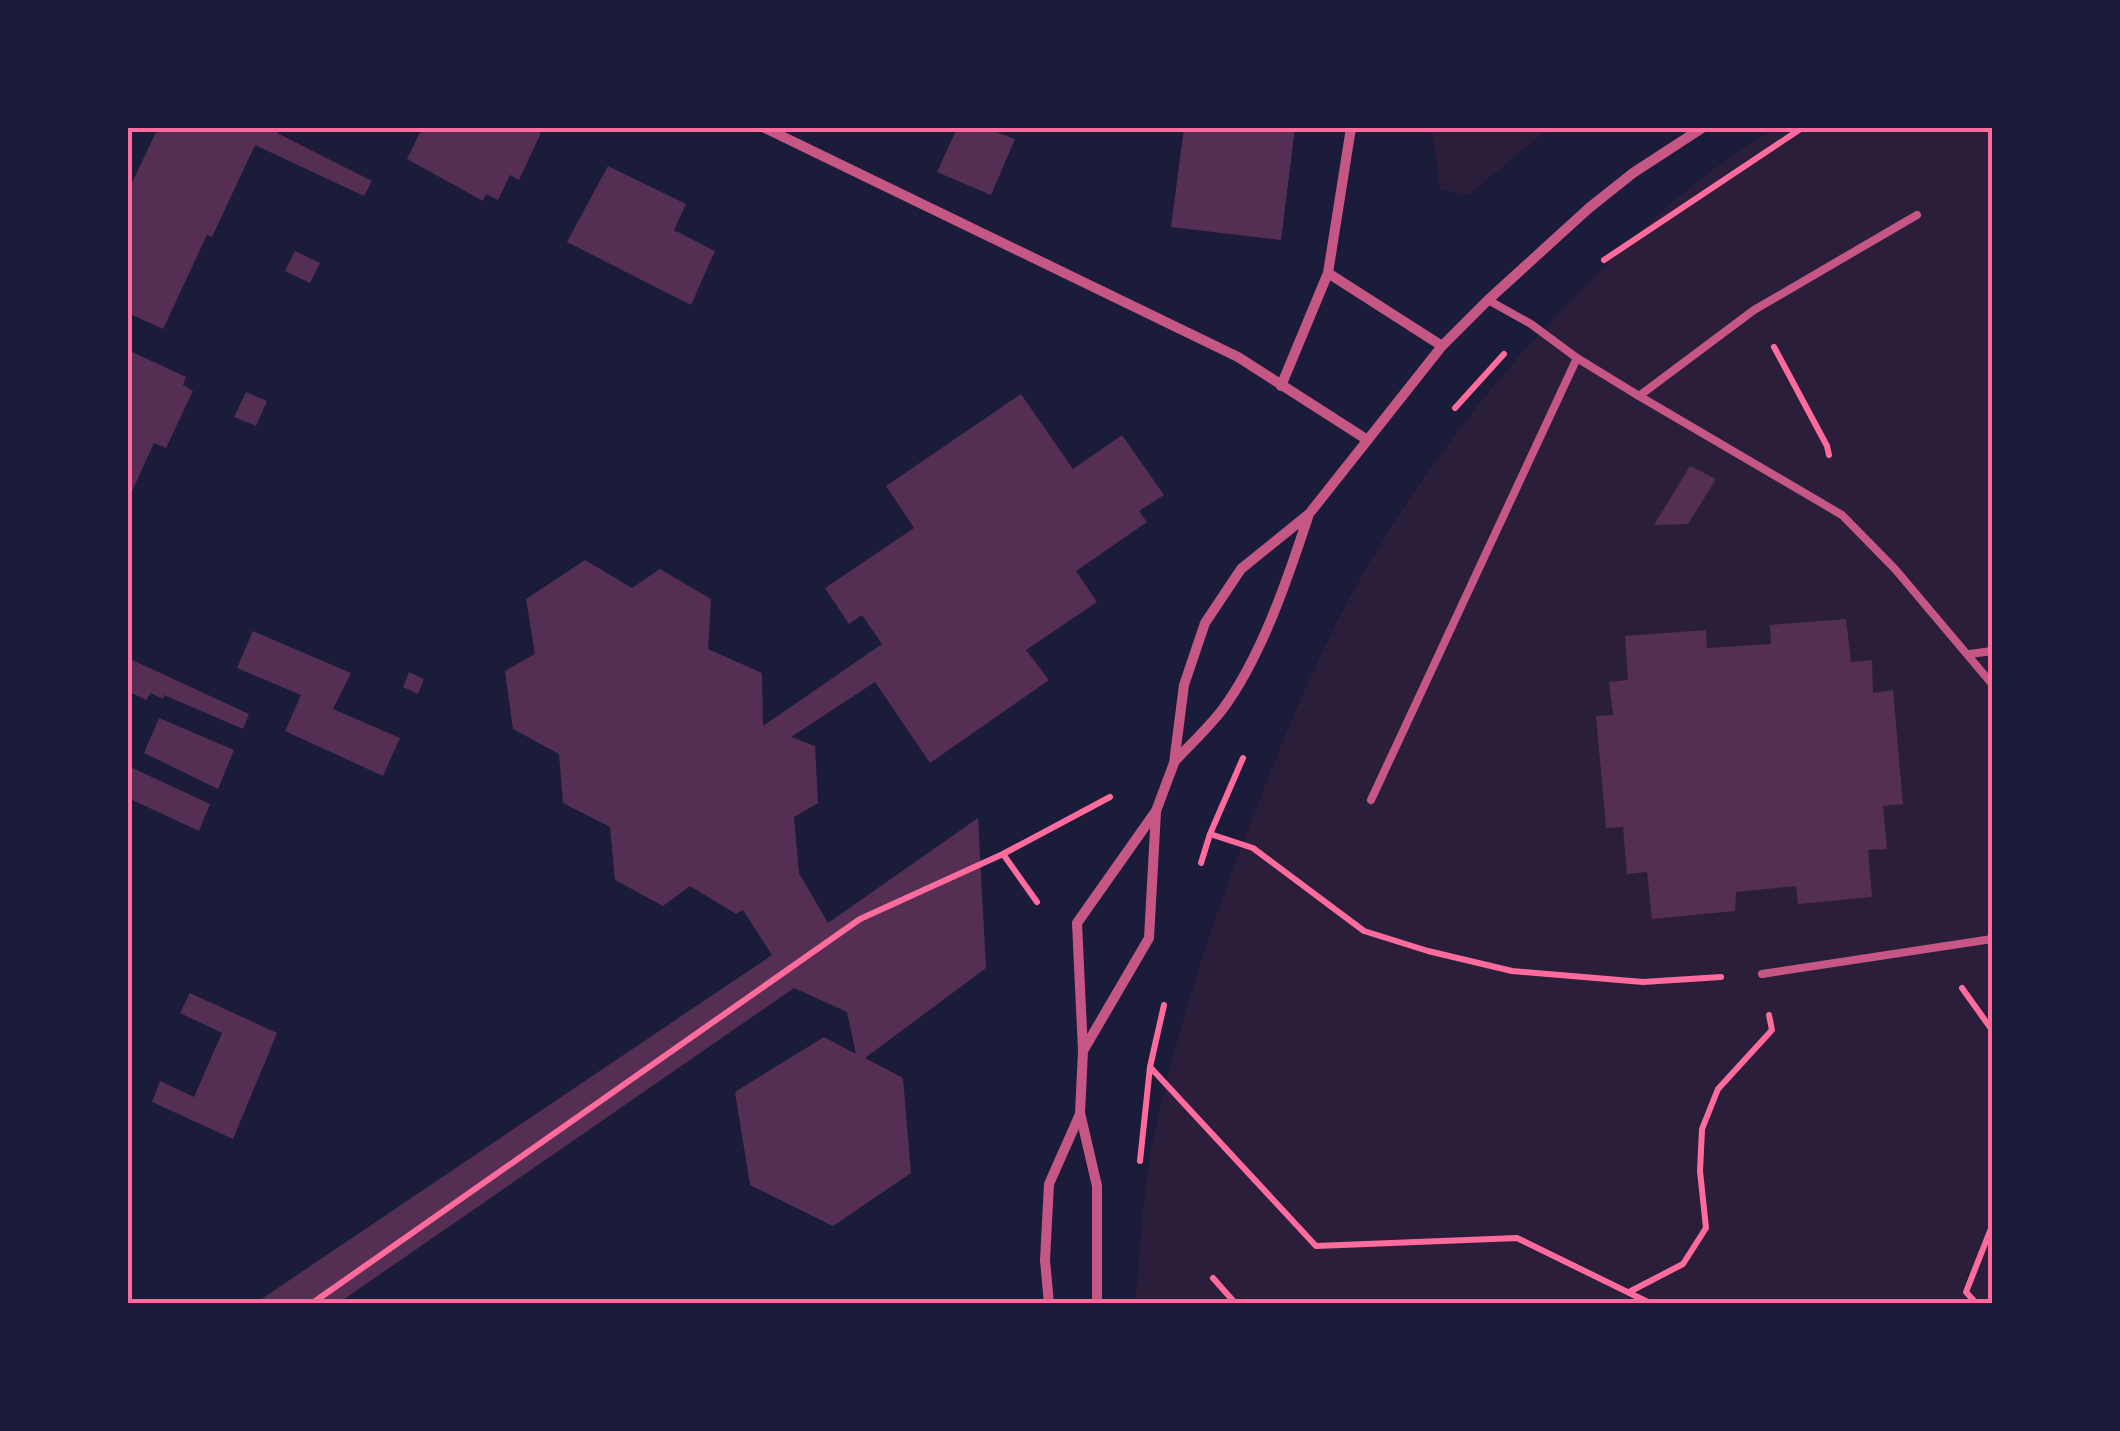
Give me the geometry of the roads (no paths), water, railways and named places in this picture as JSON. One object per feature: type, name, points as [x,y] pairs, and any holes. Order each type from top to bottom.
[{"type":"street","points":[[765,128],[1238,357],[1366,439]]},
{"type":"street","points":[[1281,386],[1328,273],[1351,128]]},
{"type":"street","points":[[1097,1304],[1097,1186],[1080,1113],[1084,1051],[1077,923],[1156,810],[1174,763],[1184,685],[1205,623],[1241,569],[1309,514],[1442,346],[1488,300],[1618,184],[1702,128]]},
{"type":"street","points":[[1328,273],[1442,346]]},
{"type":"street","points":[[1174,763],[1224,708],[1258,646],[1287,580],[1309,514]]},
{"type":"street","points":[[1084,1051],[1149,938],[1156,810]]},
{"type":"street","points":[[1050,1304],[1045,1260],[1049,1184],[1080,1113]]},
{"type":"lane","points":[[1638,396],[1754,310],[1916,216]]},
{"type":"lane","points":[[1488,300],[1638,396],[1842,515],[1970,654],[1992,684]]},
{"type":"lane","points":[[1372,800],[1576,358]]},
{"type":"lane","points":[[1970,654],[1992,651]]},
{"type":"lane","points":[[1762,974],[1992,939]]}]
